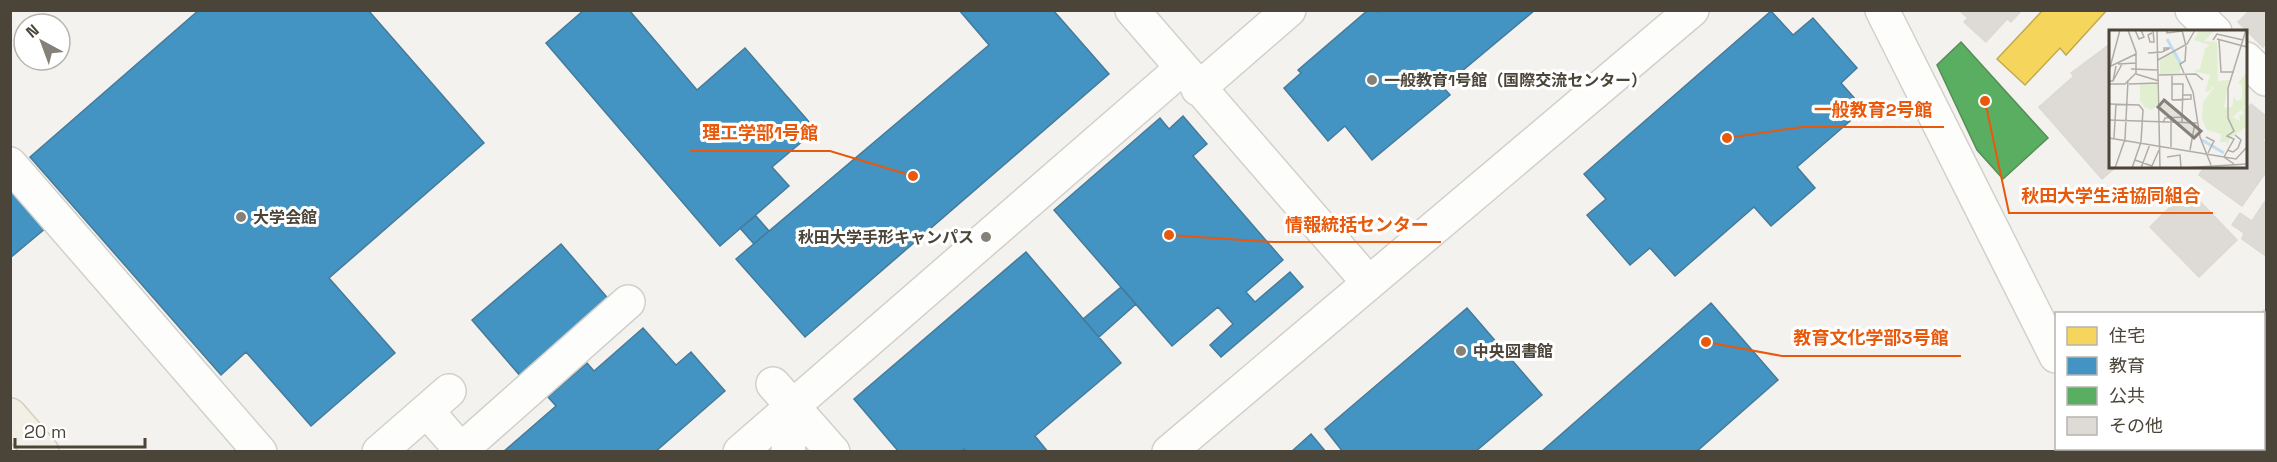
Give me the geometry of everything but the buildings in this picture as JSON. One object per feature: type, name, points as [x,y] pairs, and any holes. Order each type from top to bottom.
[{"type":"main road","points":[[10,415],[42,452]]},
{"type":"street","points":[[1132,10],[1369,283]]},
{"type":"street","points":[[740,452],[783,395],[1190,79],[1289,10]]},
{"type":"street","points":[[1169,452],[1692,10]]},
{"type":"street","points":[[1882,10],[2055,354]]},
{"type":"street","points":[[2192,10],[2213,30]]},
{"type":"street","points":[[2247,60],[2266,79]]},
{"type":"street","points":[[10,164],[260,452]]},
{"type":"street","points":[[379,452],[438,401],[461,450],[628,302]]},
{"type":"street","points":[[783,395],[788,452]]},
{"type":"street","points":[[783,395],[834,452]]},
{"type":"place","name":"一般教育1号館（国際交流センター）","points":[[1372,80]]},
{"type":"place","name":"秋田大学生活協同組合","points":[[1985,101]]},
{"type":"place","name":"一般教育2号館","points":[[1727,138]]},
{"type":"place","name":"理工学部1号館","points":[[913,176]]},
{"type":"place","name":"大学会館","points":[[241,217]]},
{"type":"place","name":"情報統括センター","points":[[1169,235]]},
{"type":"place","name":"秋田大学手形キャンパス","points":[[986,237]]},
{"type":"place","name":"教育文化学部3号館","points":[[1706,342]]},
{"type":"place","name":"中央図書館","points":[[1461,351]]}]
